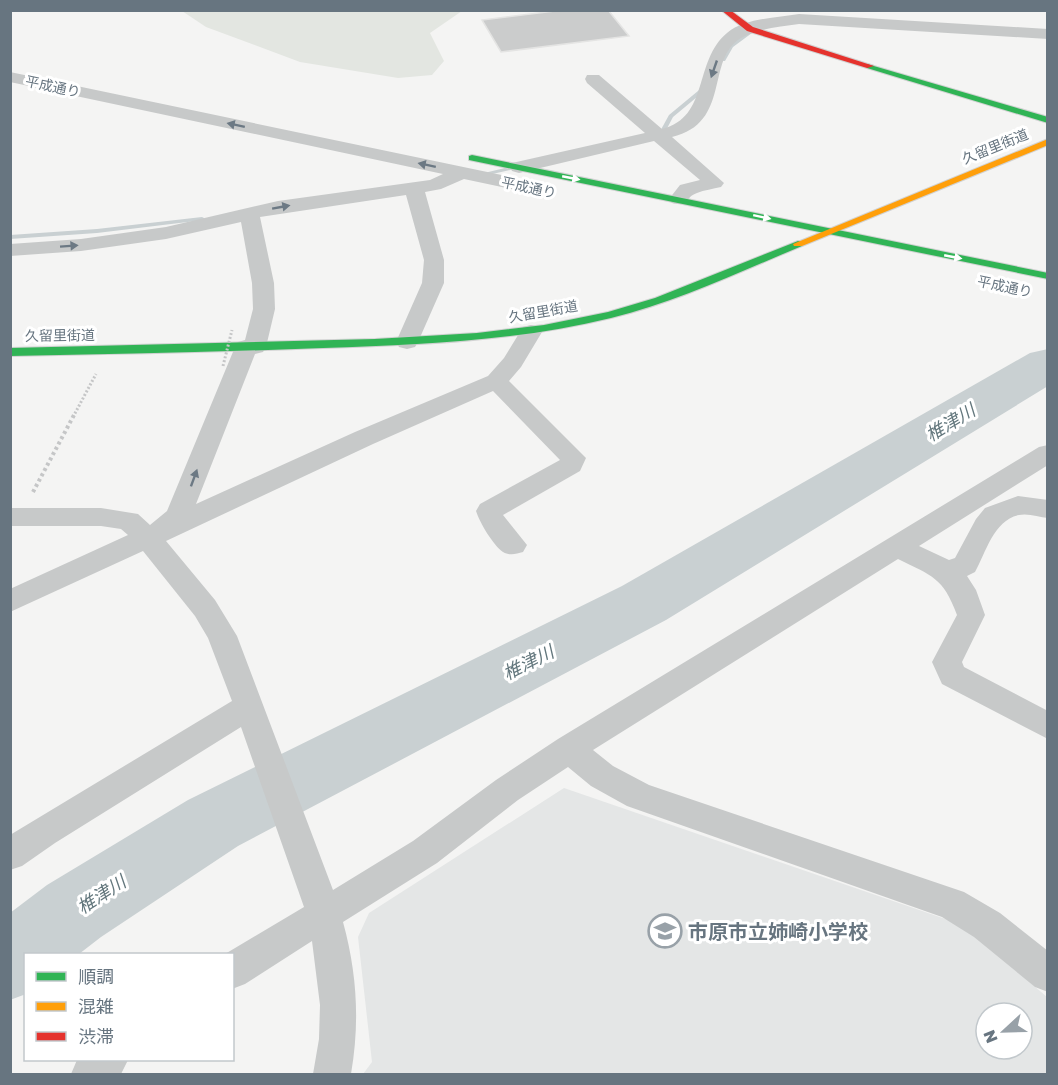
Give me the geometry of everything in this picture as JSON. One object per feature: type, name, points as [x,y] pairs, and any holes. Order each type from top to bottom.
[{"type":"main road","points":[[724,10],[750,28],[1047,120]]},
{"type":"main road","name":"久留里街道","points":[[10,352],[244,341],[407,342],[531,332],[611,315],[664,299],[1047,142]]},
{"type":"main road","name":"平成通り","points":[[467,166],[519,167],[1047,276]]},
{"type":"main road","points":[[775,239],[820,249]]},
{"type":"street","points":[[519,167],[679,130],[697,117],[721,48],[734,35],[796,15],[1047,34]]},
{"type":"street","name":"平成通り","points":[[10,61],[467,166],[531,187]]},
{"type":"street","name":"平成通り","points":[[10,77],[467,166]]},
{"type":"street","points":[[593,79],[714,183],[687,189],[679,199]]},
{"type":"street","points":[[10,250],[118,241],[340,197],[414,189],[434,185],[467,166]]},
{"type":"street","points":[[407,342],[433,283],[434,260],[414,189]]},
{"type":"street","points":[[148,538],[178,517],[244,341],[264,309],[263,283],[249,214]]},
{"type":"street","points":[[10,601],[364,438],[496,381],[513,362],[531,332]]},
{"type":"street","points":[[496,381],[573,458],[571,465],[489,511],[492,520],[513,544]]},
{"type":"street","points":[[234,970],[425,852],[507,790],[569,749],[1047,453]]},
{"type":"street","points":[[948,573],[965,565],[985,526],[994,515],[1018,505],[1047,509]]},
{"type":"street","points":[[15,517],[101,517],[129,521],[148,538],[205,608],[222,636],[324,913],[336,964],[338,1048],[332,1074]]},
{"type":"street","points":[[895,546],[948,573],[962,590],[971,615],[947,662],[953,675],[1047,726]]},
{"type":"street","points":[[10,855],[42,832],[249,706]]},
{"type":"street","points":[[569,749],[603,776],[639,796],[952,904],[987,925],[1047,974]]},
{"type":"street","points":[[90,1074],[106,1061]]},
{"type":"path","points":[[223,366],[244,341]]},
{"type":"path","points":[[15,517],[100,367]]},
{"type":"shaded area","points":[[182,11],[462,11],[430,33],[444,61],[432,75],[398,78],[300,62],[206,27]]},
{"type":"shaded area","name":"市原市立姉崎小学校","points":[[564,788],[963,925],[1047,997],[1047,1074],[363,1074],[372,1062],[358,937],[369,913]]},
{"type":"building","points":[[563,10],[608,10],[629,36],[501,52],[482,20]]},
{"type":"waterway","points":[[723,60],[731,46],[753,30]]},
{"type":"waterway","points":[[661,135],[671,116],[706,87]]},
{"type":"waterway","points":[[479,175],[513,168]]},
{"type":"waterway","points":[[10,237],[97,231],[202,219]]},
{"type":"waterway","name":"椎津川","points":[[10,962],[74,911],[213,823],[644,603],[1048,364]]},
{"type":"traffic: fast","points":[[870,66],[1048,120]]},
{"type":"traffic: fast","points":[[472,158],[1048,276]]},
{"type":"traffic: fast","points":[[10,352],[375,343],[477,337],[544,329],[635,308],[798,244]]},
{"type":"traffic: slow","points":[[798,244],[1048,142]]},
{"type":"traffic: jam","points":[[724,10],[750,29],[870,66]]},
{"type":"place","name":"市原市立姉崎小学校","points":[[665,931]]}]
